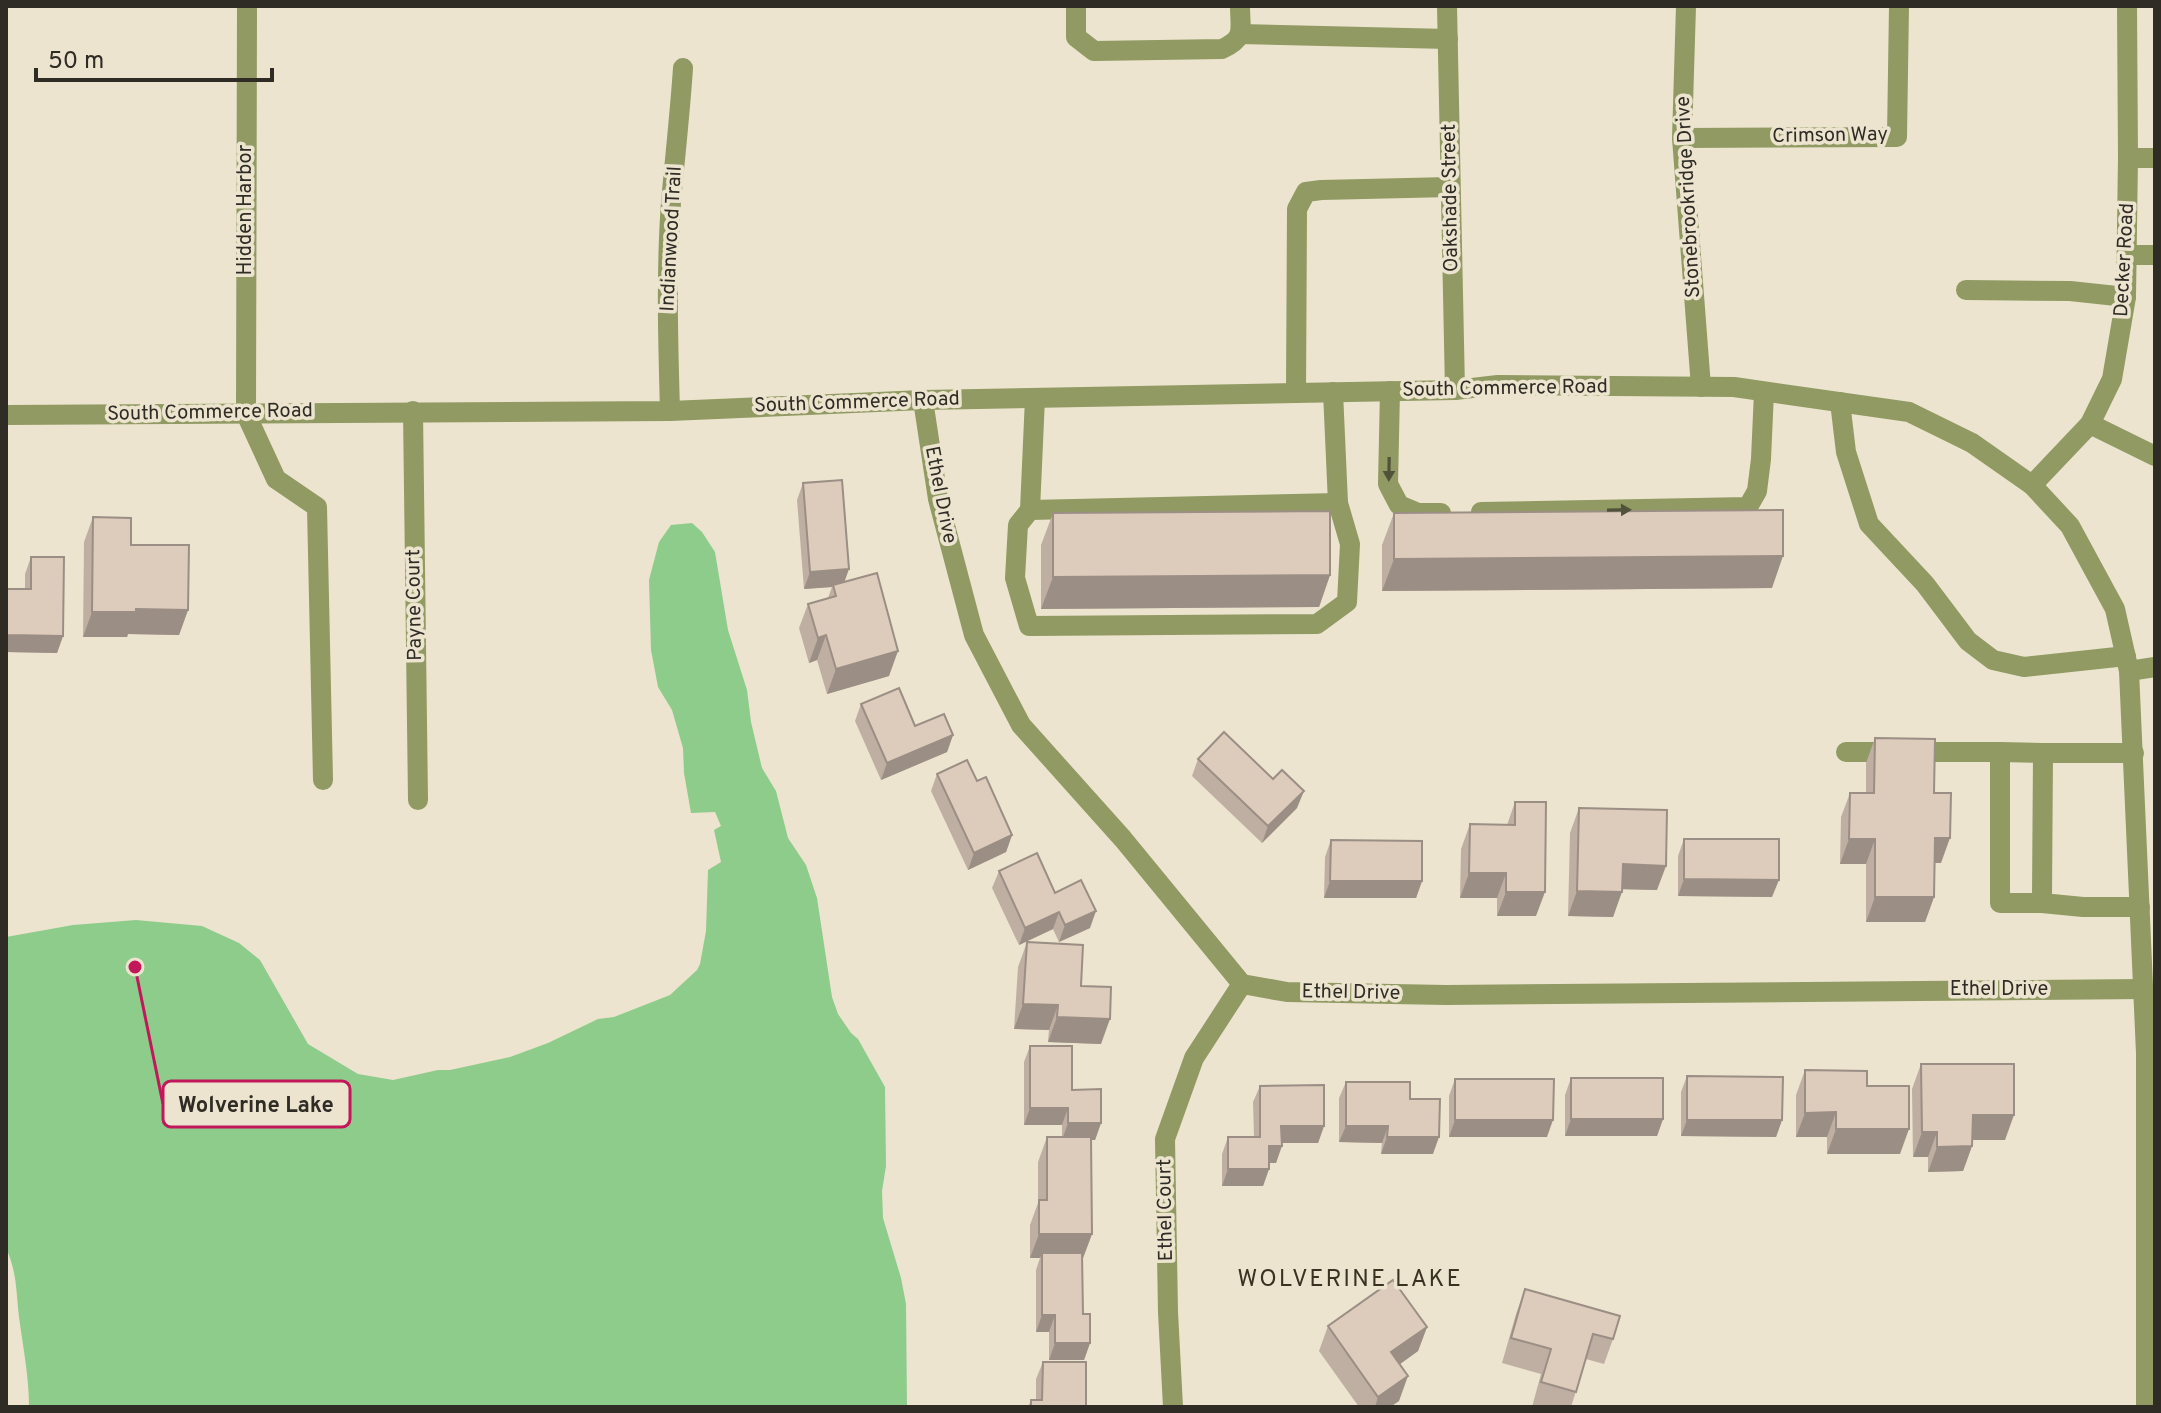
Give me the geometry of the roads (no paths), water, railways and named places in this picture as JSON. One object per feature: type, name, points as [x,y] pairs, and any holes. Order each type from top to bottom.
[{"type":"street","name":"Hidden Harbor","points":[[246,414],[247,6]]},
{"type":"street","points":[[1076,6],[1076,37],[1094,51],[1222,49],[1235,43],[1240,34],[1240,6]]},
{"type":"street","name":"Oakshade Street","points":[[1447,6],[1455,390]]},
{"type":"street","name":"Stonebrookridge Drive","points":[[1686,6],[1682,138],[1701,387]]},
{"type":"street","name":"Crimson Way","points":[[1682,138],[1897,137],[1899,6]]},
{"type":"street","name":"Decker Road","points":[[2032,485],[2090,424],[2112,379],[2126,297],[2128,255],[2127,6]]},
{"type":"street","points":[[1240,34],[1448,39]]},
{"type":"street","name":"Indianwood Trail","points":[[670,411],[668,324],[671,204],[683,68]]},
{"type":"street","points":[[2128,158],[2155,158]]},
{"type":"street","points":[[1296,393],[1297,209],[1306,192],[1450,187]]},
{"type":"street","points":[[2128,255],[2155,255]]},
{"type":"street","points":[[1966,290],[2070,291],[2126,297]]},
{"type":"street","name":"South Commerce Road","points":[[6,415],[670,411],[923,400],[1455,390],[1498,385],[1734,387],[1909,412],[1972,443],[2032,485],[2070,526],[2115,609],[2128,664],[2144,989],[2150,1041],[2146,1407]]},
{"type":"street","points":[[1390,391],[1388,484],[1399,505],[1418,513],[1748,507],[1757,491],[1764,392]]},
{"type":"street","points":[[1035,398],[1030,510],[1018,525],[1015,578],[1029,626],[1317,624],[1347,602],[1350,544],[1338,503],[1333,392]]},
{"type":"street","name":"Ethel Drive","points":[[923,400],[938,499],[974,635],[1021,725],[1123,839],[1242,984],[1287,992],[1446,995],[2144,989]]},
{"type":"street","points":[[1840,402],[1846,452],[1869,524],[1925,584],[1968,641],[1993,660],[2024,667],[2128,664],[2155,667]]},
{"type":"street","name":"Payne Court","points":[[413,411],[418,800]]},
{"type":"street","points":[[246,414],[276,479],[317,507],[323,780]]},
{"type":"street","points":[[2090,424],[2155,456]]},
{"type":"street","points":[[1030,510],[1338,503]]},
{"type":"street","points":[[1846,752],[2134,753]]},
{"type":"street","points":[[2000,752],[2000,903],[2140,907]]},
{"type":"street","points":[[2042,903],[2043,753]]},
{"type":"street","name":"Ethel Court","points":[[1173,1407],[1165,1139],[1194,1058],[1242,984]]},
{"type":"place","name":"Wolverine Lake","points":[[135,967]]},
{"type":"district","name":"WOLVERINE LAKE","points":[[1350,1280]]}]
